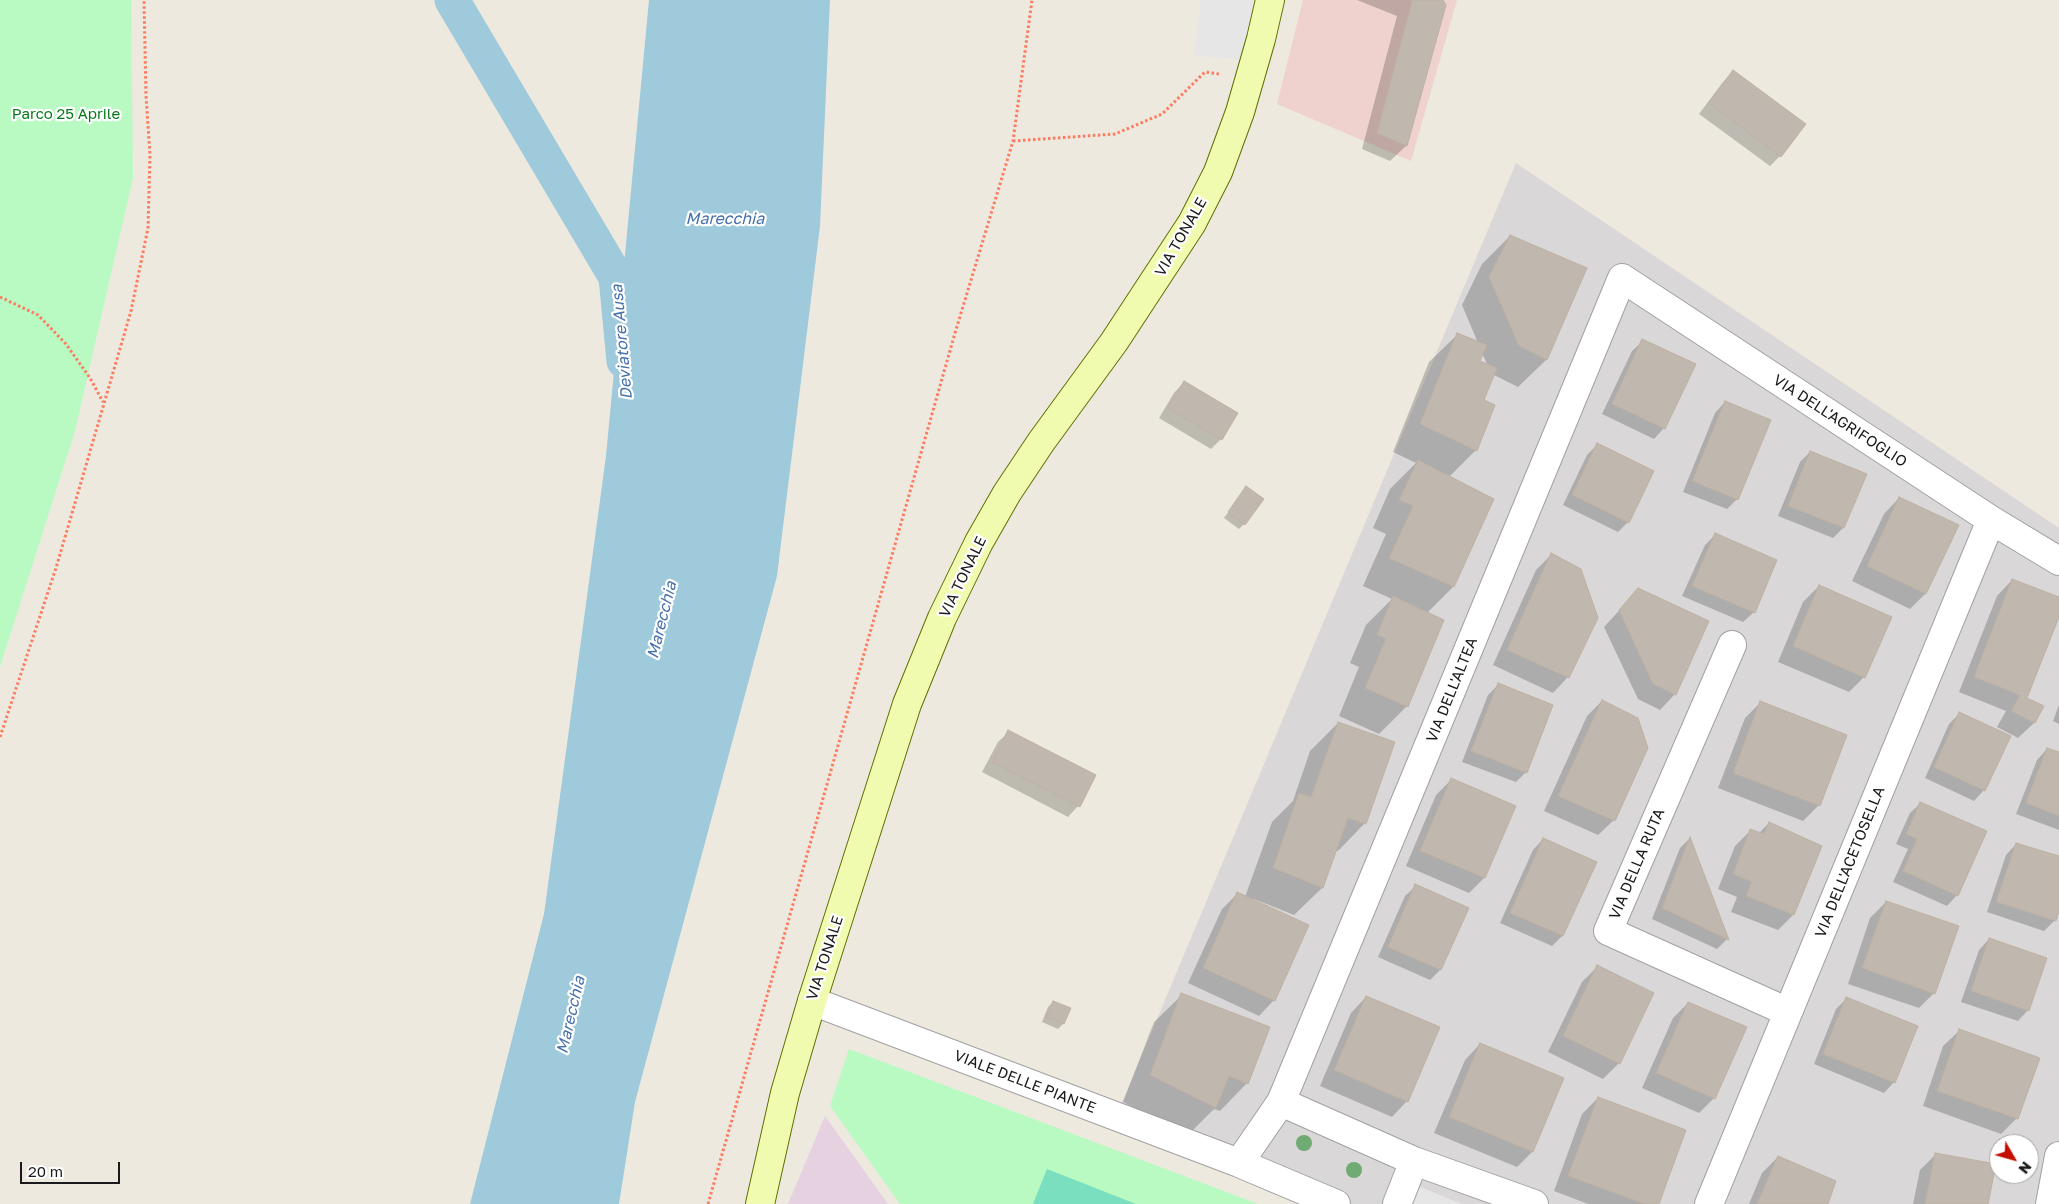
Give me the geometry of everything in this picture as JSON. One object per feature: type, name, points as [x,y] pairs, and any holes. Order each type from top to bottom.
[{"type":"street","name":"VIA TONALE","points":[[760,1204],[785,1093],[812,1001],[907,704],[942,618],[979,542],[1007,493],[1041,442],[1120,334],[1192,223],[1218,172],[1240,112],[1270,0]]},
{"type":"street","name":"VIA DELL'AGRIFOGLIO","points":[[1622,278],[1991,520],[2059,561]]},
{"type":"street","name":"VIA DELL'ALTEA","points":[[1281,1102],[1622,278]]},
{"type":"street","name":"VIA DELL'ACETOSELLA","points":[[1709,1204],[1991,520]]},
{"type":"street","name":"VIA DELLA RUTA","points":[[1732,645],[1608,931],[1788,1012]]},
{"type":"street","name":"VIALE DELLE PIANTE","points":[[812,1001],[1238,1163],[1336,1204]]},
{"type":"street","points":[[1238,1163],[1281,1102],[1414,1161],[1534,1204]]},
{"type":"street","points":[[2050,1204],[2059,1156]]},
{"type":"street","points":[[1398,1204],[1414,1161]]},
{"type":"path","points":[[0,737],[56,568],[131,311],[148,228],[150,155],[146,96],[144,0]]},
{"type":"path","points":[[708,1204],[955,333],[1013,141],[1032,0]]},
{"type":"path","points":[[1013,141],[1115,134],[1162,114],[1205,72],[1250,78]]},
{"type":"path","points":[[0,297],[38,315],[66,344],[90,378],[104,403]]},
{"type":"shaded area","points":[[1201,0],[1253,0],[1246,61],[1194,55]]},
{"type":"shaded area","points":[[1303,0],[1457,0],[1411,161],[1277,104]]},
{"type":"shaded area","points":[[1516,163],[2059,528],[2059,1204],[1312,1204],[1113,1124]]},
{"type":"shaded area","points":[[825,1116],[888,1204],[788,1204]]},
{"type":"shaded area","points":[[1420,1187],[1462,1204],[1413,1204]]},
{"type":"green space","name":"Parco 25 Aprile","points":[[0,0],[131,0],[133,178],[75,431],[0,667]]},
{"type":"green space","points":[[849,1049],[1258,1204],[900,1204],[830,1106]]},
{"type":"green space","points":[[1047,1169],[1136,1204],[1033,1204]]},
{"type":"water","name":"Marecchia","points":[[649,0],[830,0],[820,226],[777,576],[635,1102],[619,1204],[470,1204],[544,914],[606,456]]},
{"type":"building","points":[[1410,0],[1443,0],[1446,5],[1407,146],[1377,133],[1412,1]]},
{"type":"building","points":[[1733,70],[1806,124],[1781,157],[1709,103]]},
{"type":"building","points":[[1510,235],[1587,268],[1547,360],[1519,346],[1489,277]]},
{"type":"building","points":[[1457,333],[1487,345],[1480,361],[1497,368],[1484,400],[1495,405],[1477,451],[1420,424]]},
{"type":"building","points":[[1642,339],[1696,364],[1665,429],[1612,404]]},
{"type":"building","points":[[1184,381],[1238,413],[1222,440],[1168,408]]},
{"type":"building","points":[[1725,401],[1771,420],[1738,500],[1692,481]]},
{"type":"building","points":[[1597,443],[1654,471],[1629,523],[1572,495]]},
{"type":"building","points":[[1810,451],[1867,474],[1844,528],[1788,506]]},
{"type":"building","points":[[1418,460],[1494,499],[1454,587],[1389,558],[1413,506],[1399,500]]},
{"type":"building","points":[[1246,486],[1264,499],[1245,525],[1228,512]]},
{"type":"building","points":[[1899,497],[1959,525],[1926,594],[1867,566]]},
{"type":"building","points":[[1715,533],[1777,560],[1755,613],[1692,586]]},
{"type":"building","points":[[1551,553],[1581,569],[1598,618],[1569,678],[1507,650]]},
{"type":"building","points":[[2012,579],[2059,597],[2059,617],[2027,698],[2044,706],[2035,723],[2011,711],[2020,695],[1974,677]]},
{"type":"building","points":[[1819,585],[1892,617],[1865,678],[1793,646]]},
{"type":"building","points":[[1638,588],[1709,621],[1676,695],[1653,684],[1619,610]]},
{"type":"building","points":[[1393,596],[1444,620],[1408,707],[1365,688],[1386,639],[1377,635]]},
{"type":"building","points":[[1498,683],[1553,705],[1527,773],[1471,751]]},
{"type":"building","points":[[1602,700],[1638,718],[1648,748],[1615,821],[1558,796]]},
{"type":"building","points":[[1760,701],[1847,735],[1820,806],[1733,773]]},
{"type":"building","points":[[1959,712],[2011,736],[1985,791],[1934,767]]},
{"type":"building","points":[[1338,722],[1395,742],[1366,824],[1348,818],[1323,888],[1273,868],[1299,793],[1311,797]]},
{"type":"building","points":[[1008,730],[1096,775],[1080,807],[992,762]]},
{"type":"building","points":[[2047,748],[2059,752],[2059,816],[2026,803]]},
{"type":"building","points":[[1451,778],[1516,806],[1485,878],[1420,851]]},
{"type":"building","points":[[1920,802],[1987,831],[1958,896],[1903,871],[1917,839],[1906,834]]},
{"type":"building","points":[[1769,822],[1822,846],[1794,915],[1746,896],[1752,882],[1733,874],[1750,829],[1764,834]]},
{"type":"building","points":[[1690,837],[1729,940],[1662,908]]},
{"type":"building","points":[[1543,838],[1597,862],[1563,936],[1510,913]]},
{"type":"building","points":[[2016,843],[2059,856],[2059,911],[2056,921],[1996,902]]},
{"type":"building","points":[[1415,884],[1469,908],[1441,970],[1388,947]]},
{"type":"building","points":[[1237,892],[1309,925],[1275,1001],[1203,968]]},
{"type":"building","points":[[1886,901],[1959,926],[1935,994],[1862,968]]},
{"type":"building","points":[[1989,938],[2047,958],[2029,1011],[1971,991]]},
{"type":"building","points":[[1597,965],[1654,993],[1620,1064],[1563,1036]]},
{"type":"building","points":[[1181,993],[1270,1027],[1248,1084],[1229,1076],[1216,1108],[1150,1075]]},
{"type":"building","points":[[1366,996],[1440,1027],[1408,1102],[1334,1070]]},
{"type":"building","points":[[1846,997],[1918,1026],[1895,1083],[1823,1054]]},
{"type":"building","points":[[1053,1001],[1071,1008],[1064,1024],[1046,1017]]},
{"type":"building","points":[[1688,1002],[1747,1027],[1715,1099],[1656,1073]]},
{"type":"building","points":[[1959,1029],[2040,1058],[2018,1119],[1937,1091]]},
{"type":"building","points":[[1480,1043],[1564,1078],[1533,1152],[1449,1117]]},
{"type":"building","points":[[1598,1097],[1686,1130],[1659,1204],[1645,1204],[1568,1176]]},
{"type":"building","points":[[1935,1153],[1989,1163],[1989,1184],[1992,1184],[1988,1204],[1925,1204]]},
{"type":"building","points":[[1778,1156],[1836,1181],[1828,1204],[1757,1204]]},
{"type":"waterway","name":"Deviatore Ausa","points":[[452,0],[616,277],[624,361]]}]
